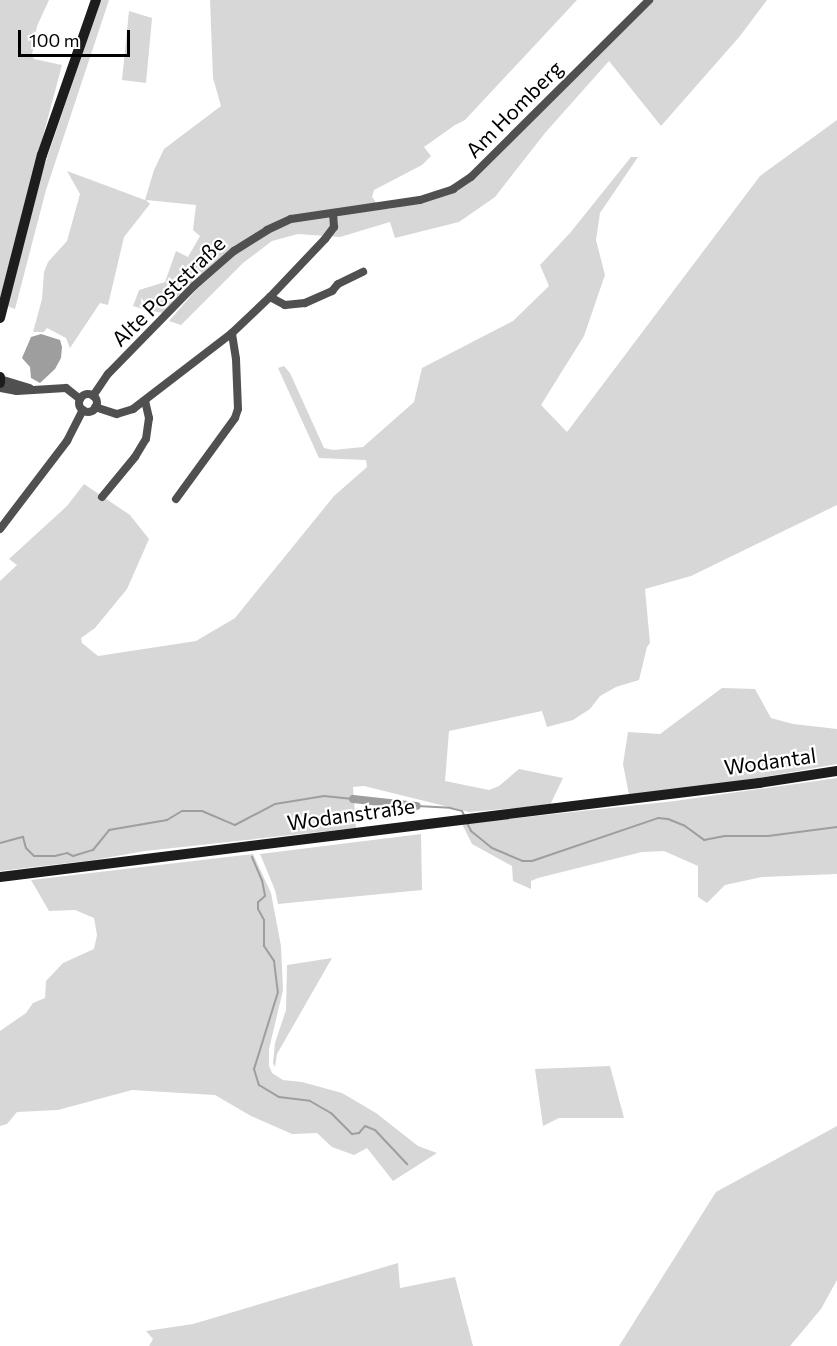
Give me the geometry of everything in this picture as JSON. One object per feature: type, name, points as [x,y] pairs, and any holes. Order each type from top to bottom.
[{"type":"main road","points":[[0,318],[42,155],[96,0]]},
{"type":"main road","name":"Wodantal","points":[[708,790],[837,771]]},
{"type":"main road","name":"Wodanstraße","points":[[0,877],[708,790]]},
{"type":"street","name":"Am Homberg","points":[[384,207],[453,189],[471,177],[649,0]]},
{"type":"street","name":"Alte Poststraße","points":[[93,396],[108,374],[194,286],[234,251],[267,230],[291,219],[384,207]]},
{"type":"street","points":[[95,406],[117,414],[133,410],[232,333],[256,312],[332,231],[335,222],[333,214]]},
{"type":"street","points":[[270,297],[285,305],[305,303],[332,291],[338,284],[363,272]]},
{"type":"street","points":[[176,500],[235,418],[238,409],[236,359],[232,333]]},
{"type":"street","points":[[0,380],[31,388]]},
{"type":"street","points":[[0,388],[17,391],[31,388],[66,388],[80,399]]},
{"type":"street","points":[[84,395],[93,396],[95,406],[89,411],[83,410],[80,406],[80,399],[84,395]]},
{"type":"street","points":[[102,496],[144,444],[149,418],[145,401]]},
{"type":"street","points":[[0,529],[67,441],[83,410]]},
{"type":"shaded area","points":[[0,0],[49,0],[37,26],[32,55],[34,59],[62,65],[0,298]]},
{"type":"shaded area","points":[[101,0],[109,0],[46,190],[15,309],[7,306],[38,184]]},
{"type":"shaded area","points":[[210,0],[577,0],[465,120],[424,147],[431,156],[422,165],[374,190],[372,197],[378,205],[388,209],[453,192],[652,0],[767,0],[740,36],[661,126],[609,61],[545,133],[495,197],[459,222],[395,238],[390,222],[340,237],[298,234],[272,241],[243,263],[181,325],[169,321],[196,290],[235,255],[268,233],[292,223],[289,218],[265,227],[233,247],[163,313],[133,306],[139,290],[165,282],[176,251],[188,257],[200,236],[193,230],[196,205],[146,200],[150,204],[124,237],[108,305],[100,303],[70,348],[66,338],[47,328],[44,332],[33,332],[42,299],[44,272],[48,262],[67,241],[80,194],[67,171],[145,200],[154,170],[164,149],[221,106],[213,78]]},
{"type":"shaded area","points":[[129,11],[152,18],[146,83],[122,80]]},
{"type":"shaded area","points":[[837,120],[837,505],[691,576],[645,589],[650,643],[639,680],[616,687],[600,696],[590,709],[573,720],[547,727],[542,711],[449,731],[445,781],[489,790],[499,786],[519,769],[563,778],[550,805],[469,812],[364,786],[353,787],[356,828],[145,851],[94,860],[0,871],[0,581],[17,565],[9,559],[67,506],[84,484],[130,515],[149,539],[127,589],[95,628],[81,638],[82,643],[98,656],[196,641],[235,618],[334,496],[367,467],[366,460],[319,458],[278,368],[284,366],[290,373],[324,448],[333,450],[363,447],[414,402],[422,368],[513,321],[549,286],[540,265],[570,233],[631,157],[638,157],[600,213],[596,240],[605,275],[584,336],[541,405],[567,432],[760,176]]},
{"type":"shaded area","points":[[41,334],[60,340],[62,347],[61,358],[55,369],[40,383],[31,378],[30,367],[22,358],[31,337]]},
{"type":"shaded area","points":[[722,688],[755,689],[771,718],[793,724],[837,729],[837,764],[729,783],[629,795],[623,764],[628,732],[660,734]]},
{"type":"shaded area","points":[[837,778],[837,874],[762,877],[725,885],[707,903],[698,897],[698,866],[664,851],[642,852],[538,878],[531,881],[531,889],[513,881],[512,866],[472,844],[462,824],[675,801]]},
{"type":"shaded area","points":[[421,834],[422,890],[278,904],[275,890],[260,854]]},
{"type":"shaded area","points":[[253,854],[271,893],[281,946],[283,990],[269,1049],[269,1066],[272,1073],[283,1080],[302,1082],[342,1093],[376,1113],[418,1146],[437,1153],[393,1181],[367,1148],[354,1155],[332,1147],[317,1133],[292,1134],[251,1116],[215,1095],[132,1090],[58,1110],[17,1112],[7,1124],[0,1126],[0,1031],[26,1013],[33,1003],[45,998],[46,981],[63,963],[94,949],[97,935],[94,918],[75,910],[49,911],[31,880]]},
{"type":"shaded area","points":[[332,958],[277,1054],[275,1067],[273,1063],[275,1043],[286,1010],[287,965]]},
{"type":"shaded area","points":[[610,1066],[624,1118],[559,1118],[543,1126],[535,1069]]},
{"type":"shaded area","points":[[837,1126],[837,1280],[821,1309],[790,1346],[619,1346],[716,1192]]},
{"type":"shaded area","points":[[398,1263],[400,1288],[455,1277],[473,1346],[149,1346],[153,1339],[146,1331],[193,1324]]},
{"type":"waterway","points":[[0,843],[23,837],[26,848],[34,856],[55,856],[67,853],[73,856],[93,850],[109,830],[167,820],[182,811],[202,811],[235,825],[275,804],[324,796],[353,799]]},
{"type":"waterway","points":[[353,799],[417,806]]},
{"type":"waterway","points":[[417,806],[450,808],[462,811],[464,815]]},
{"type":"waterway","points":[[467,823],[471,831],[492,848],[522,861],[532,861],[658,818],[668,819],[685,826],[704,840],[725,836],[768,836],[837,827]]},
{"type":"waterway","points":[[252,857],[262,880],[265,896],[258,902],[258,909],[264,920],[264,946],[274,961],[278,992],[254,1069],[259,1085],[279,1097],[310,1101],[331,1113],[352,1134],[359,1133],[365,1126],[375,1130],[407,1164]]}]
